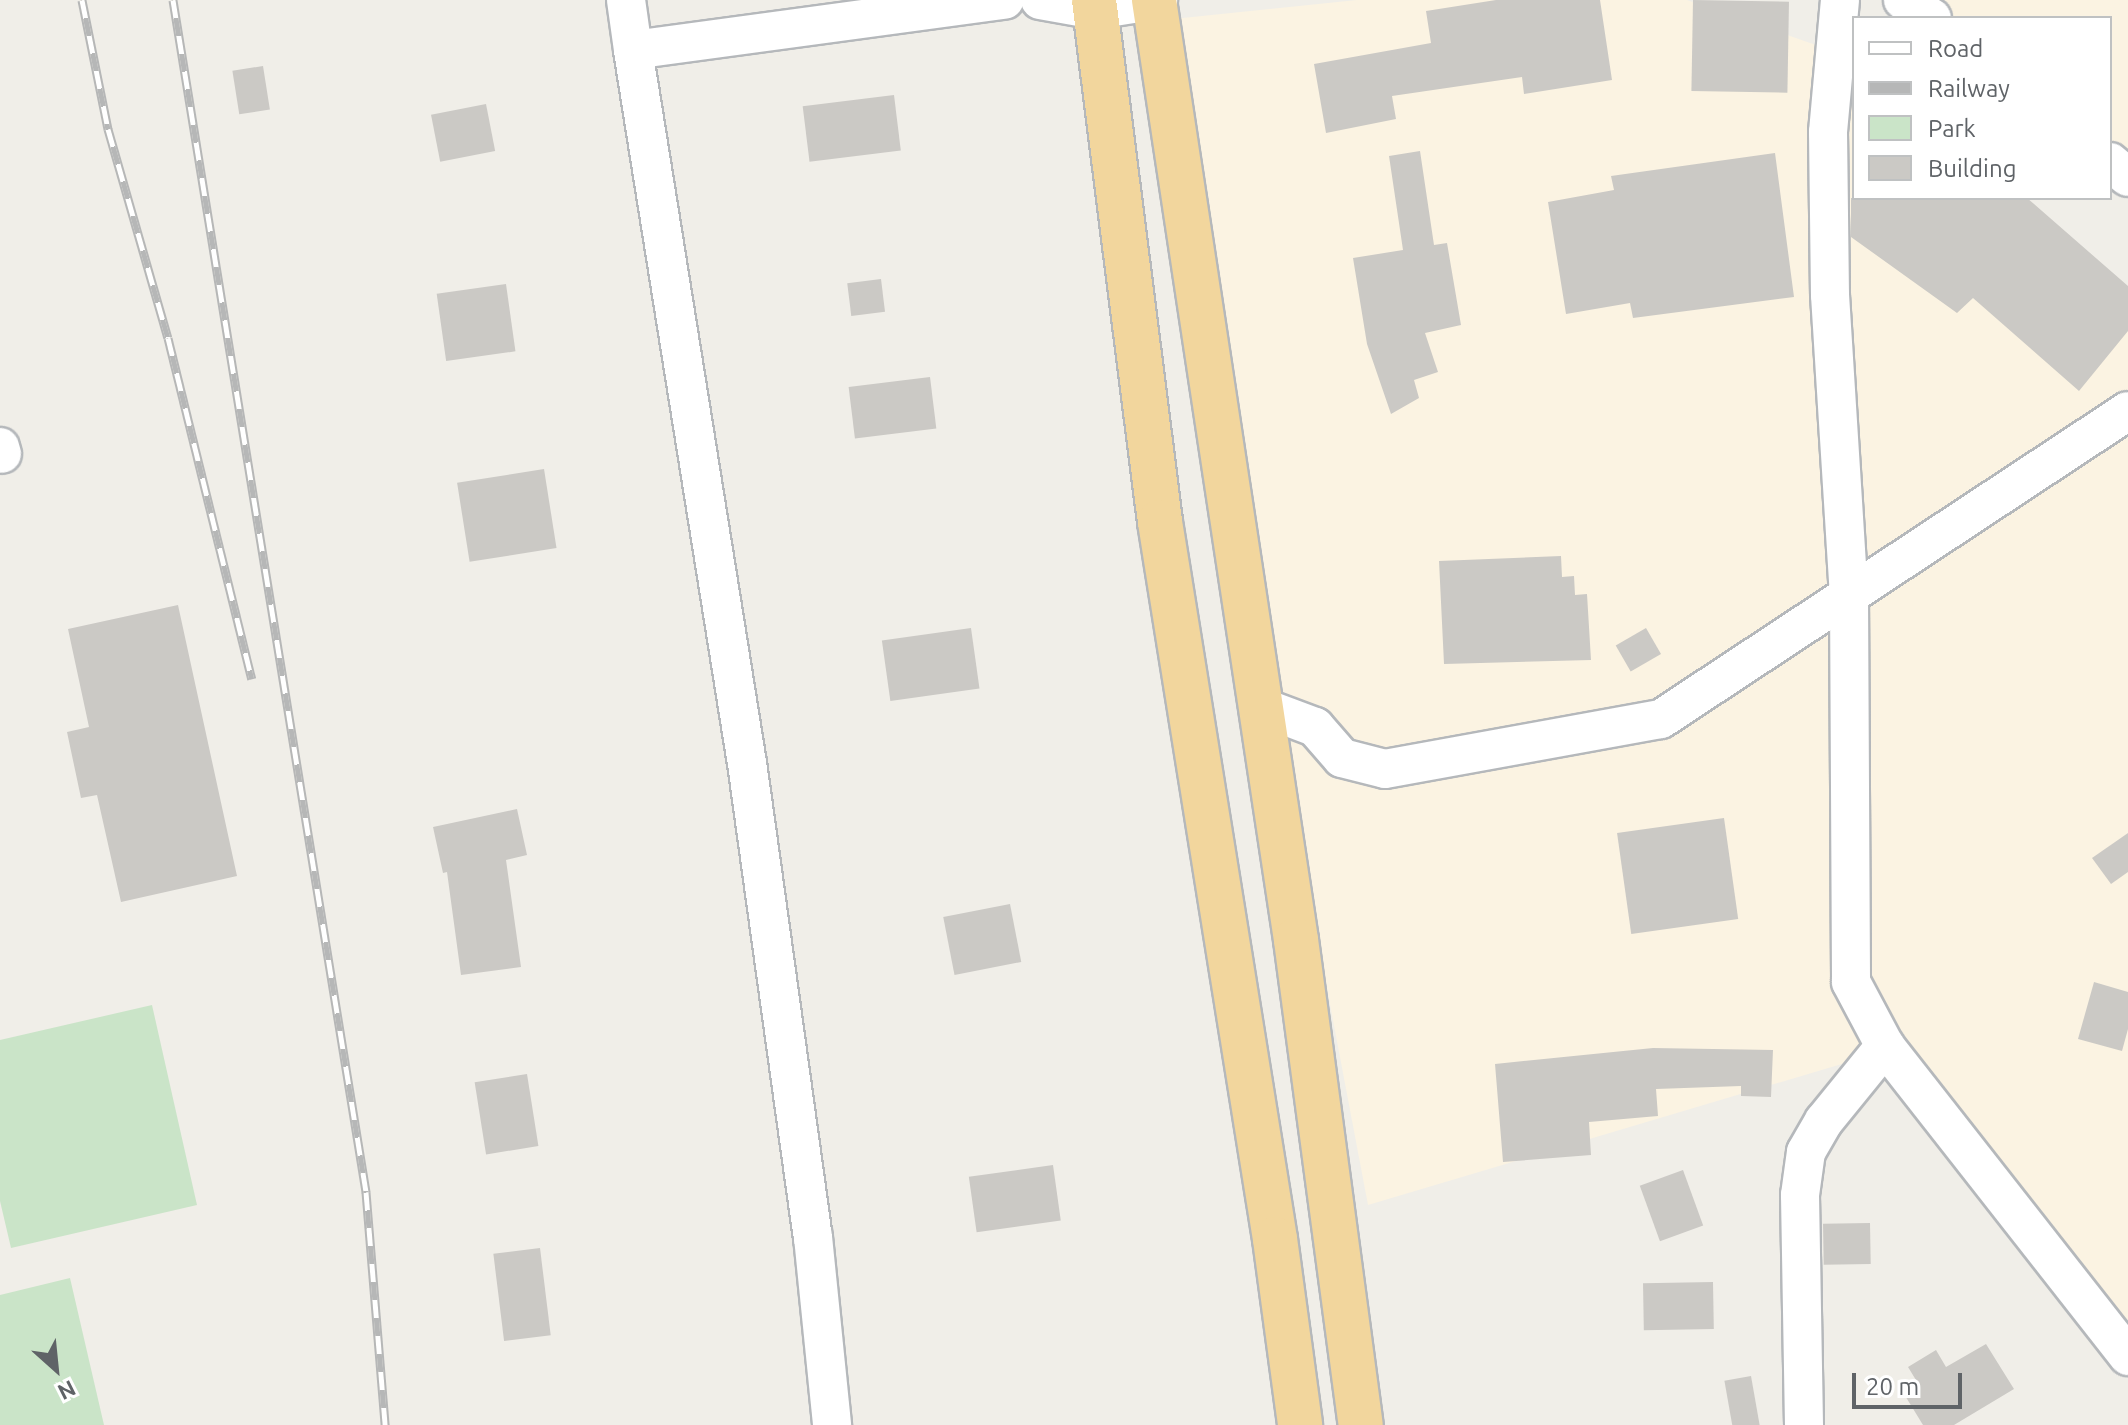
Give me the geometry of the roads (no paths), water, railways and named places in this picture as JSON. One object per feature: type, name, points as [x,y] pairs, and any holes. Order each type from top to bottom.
[{"type":"highway","points":[[1155,0],[1361,1425]]},
{"type":"highway","points":[[1095,5],[1160,522],[1275,1239],[1300,1425]]},
{"type":"street","points":[[626,0],[747,763],[813,1237],[832,1425]]},
{"type":"street","points":[[633,50],[1005,0]]},
{"type":"street","points":[[1040,0],[1095,5],[1155,0]]},
{"type":"street","points":[[1840,0],[1828,132],[1830,295],[1849,596],[1847,939],[1851,982],[1885,1046],[2128,1356]]},
{"type":"street","points":[[1903,0],[1929,16]]},
{"type":"street","points":[[2112,164],[2128,177]]},
{"type":"street","points":[[1259,706],[1315,727],[1342,758],[1385,769],[1620,731],[1687,706],[2128,411]]},
{"type":"street","points":[[1804,1425],[1800,1195],[1806,1152],[1824,1121],[1885,1046]]},
{"type":"railway","points":[[82,0],[108,129],[168,338],[252,679]]},
{"type":"railway","points":[[173,0],[366,1192],[385,1425]]}]
